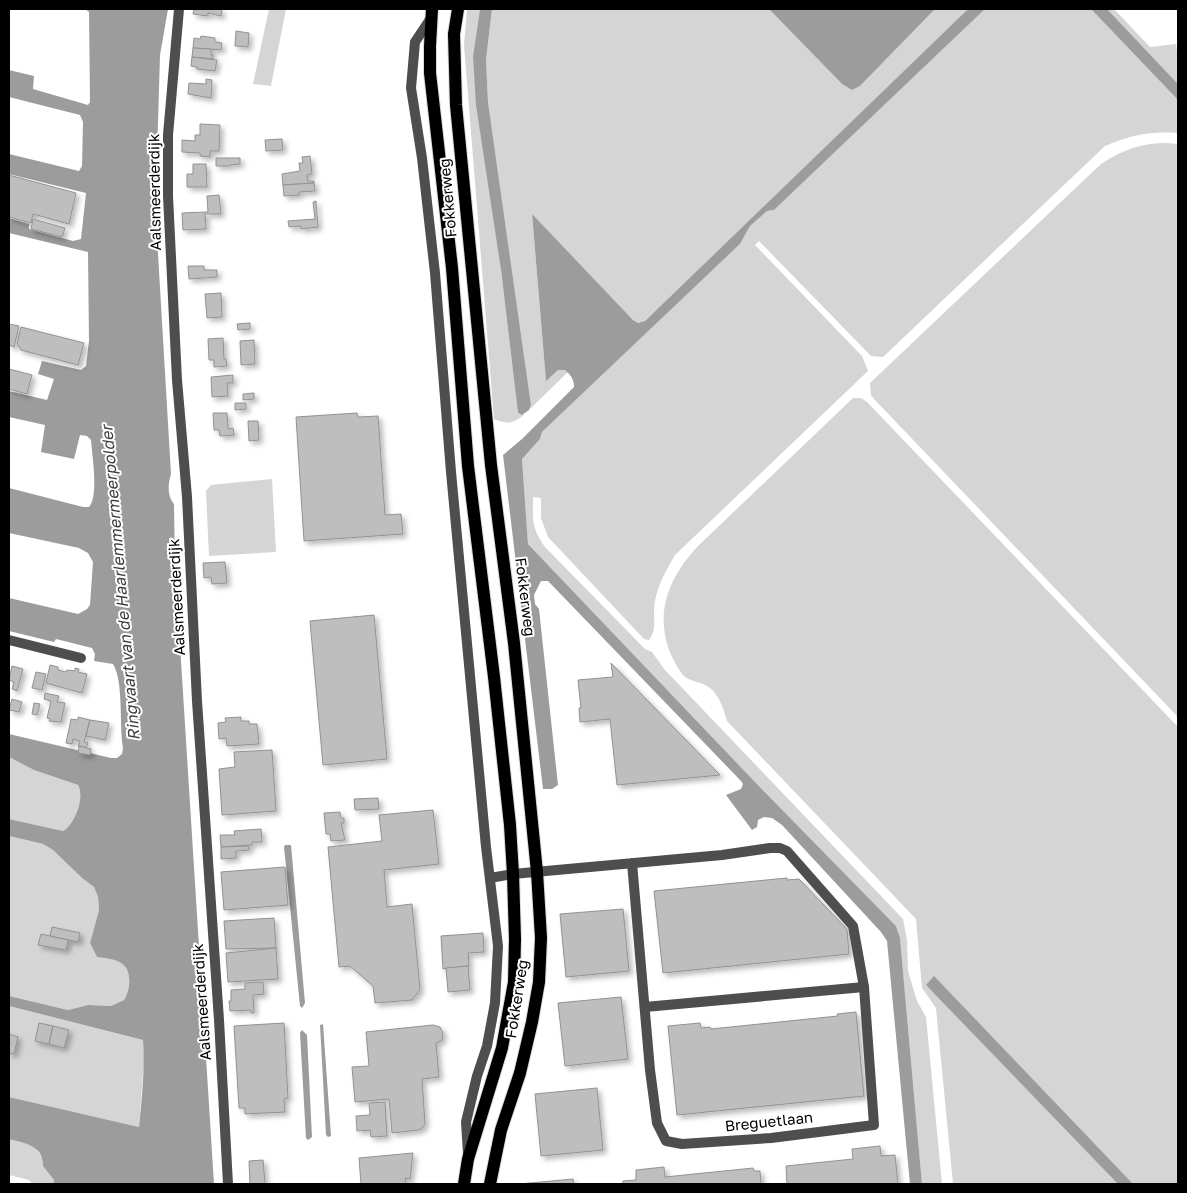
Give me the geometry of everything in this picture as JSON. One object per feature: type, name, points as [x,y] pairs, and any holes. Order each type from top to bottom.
[{"type":"main road","name":"Fokkerweg","points":[[458,9],[454,34],[456,105],[488,436],[514,642],[537,872],[541,938],[539,982],[532,1022],[520,1073],[501,1130],[490,1184]]},
{"type":"main road","name":"Fokkerweg","points":[[432,13],[430,73],[452,268],[468,466],[495,687],[514,874],[514,982],[502,1048],[468,1159],[464,1184]]},
{"type":"street","name":"Aalsmeerderdijk","points":[[179,9],[168,135],[168,206],[177,380],[186,497],[228,1184]]},
{"type":"street","name":"Fokkerweg","points":[[432,13],[416,42],[412,88],[435,273],[451,472],[498,946],[495,1003],[487,1046],[477,1076],[466,1122],[468,1159]]},
{"type":"street","points":[[9,640],[81,658]]},
{"type":"street","name":"Breguetlaan","points":[[514,874],[632,863],[722,855],[770,848],[780,848],[787,852],[853,926],[864,987],[874,1125],[771,1138],[682,1144],[666,1141],[657,1123],[650,1070],[632,863]]},
{"type":"street","points":[[490,878],[514,874]]},
{"type":"street","points":[[645,1007],[864,987]]},
{"type":"shaded area","points":[[269,9],[286,9],[271,86],[253,84]]},
{"type":"shaded area","points":[[467,9],[480,9],[473,56],[518,413],[525,414],[511,422],[494,419],[464,45]]},
{"type":"shaded area","points":[[492,9],[769,9],[842,84],[852,90],[860,86],[935,9],[968,9],[645,321],[638,323],[633,320],[532,215],[546,380],[558,370],[568,372],[529,410],[531,405],[488,102],[486,60]]},
{"type":"shaded area","points":[[985,9],[1091,9],[1178,100],[1178,133],[1141,135],[1105,146],[883,357],[871,356],[759,241],[755,245],[862,356],[868,371],[675,555],[658,588],[654,609],[654,629],[649,640],[644,639],[548,537],[541,518],[541,498],[533,497],[535,528],[545,547],[645,649],[652,652],[665,670],[903,919],[907,940],[908,971],[917,1001],[926,1017],[942,1184],[922,1184],[900,938],[896,926],[755,782],[528,544],[522,459],[540,439],[542,432],[740,244],[750,226],[767,211],[774,210]]},
{"type":"shaded area","points":[[1107,9],[1114,9],[1150,47],[1176,44],[1178,84]]},
{"type":"shaded area","points":[[1166,143],[1178,144],[1178,717],[874,399],[871,395],[870,383],[1101,164],[1132,148]]},
{"type":"shaded area","points":[[853,398],[861,398],[867,402],[1178,727],[1178,1184],[953,1184],[936,1008],[922,988],[916,919],[727,721],[722,705],[713,690],[683,675],[669,650],[665,635],[665,607],[673,582],[688,557]]},
{"type":"shaded area","points":[[272,479],[276,552],[209,556],[206,491],[211,485]]},
{"type":"shaded area","points":[[9,757],[34,770],[78,785],[80,796],[78,810],[67,828],[63,831],[9,819]]},
{"type":"shaded area","points":[[9,836],[43,844],[53,850],[94,887],[98,897],[99,910],[90,943],[97,957],[119,962],[125,966],[129,975],[129,986],[124,1000],[111,1006],[88,1005],[68,1010],[9,996]]},
{"type":"shaded area","points":[[9,1006],[143,1040],[144,1060],[139,1127],[9,1097]]},
{"type":"shaded area","points":[[9,1139],[29,1144],[36,1148],[43,1159],[43,1166],[54,1180],[53,1184],[32,1184],[29,1180],[9,1175]]},
{"type":"water","name":"Ringvaart van de Haarlemmermeerpolder","points":[[85,9],[168,9],[160,55],[157,156],[158,254],[171,474],[169,490],[174,504],[175,566],[214,1184],[53,1184],[54,1180],[43,1166],[42,1159],[37,1150],[27,1144],[9,1139],[9,1097],[139,1127],[143,1084],[143,1040],[9,1006],[9,996],[68,1010],[88,1005],[111,1006],[124,1000],[129,986],[129,975],[125,966],[116,961],[97,957],[90,943],[99,910],[98,897],[94,887],[53,850],[43,844],[9,836],[9,819],[63,831],[71,823],[78,810],[80,790],[78,785],[34,770],[9,757],[9,734],[111,758],[117,758],[122,754],[123,748],[119,681],[113,664],[94,661],[95,654],[92,648],[56,639],[54,642],[9,631],[9,598],[78,614],[90,605],[93,562],[88,553],[79,548],[9,533],[9,488],[83,507],[89,507],[94,494],[91,440],[87,436],[80,435],[74,459],[41,452],[45,425],[9,417],[9,391],[47,400],[54,379],[38,374],[42,361],[81,370],[86,366],[89,341],[88,252],[9,233],[9,218],[29,224],[29,229],[73,241],[81,239],[86,193],[9,174],[9,154],[79,171],[82,166],[83,122],[80,115],[9,97],[9,70],[34,76],[33,89],[88,105],[90,102],[89,12]]},
{"type":"water","points":[[480,9],[492,9],[486,60],[488,102],[531,405],[529,410],[522,415],[518,413],[501,270],[476,105],[473,56]]},
{"type":"water","points":[[769,9],[935,9],[860,86],[852,90],[842,84]]},
{"type":"water","points":[[968,9],[985,9],[774,210],[767,211],[750,226],[740,244],[542,432],[540,439],[522,459],[528,544],[755,782],[896,926],[900,938],[922,1184],[910,1184],[887,941],[881,932],[782,825],[772,818],[764,817],[758,820],[757,827],[752,830],[726,795],[741,789],[743,784],[741,781],[548,581],[541,581],[534,595],[535,604],[539,609],[558,785],[552,789],[543,789],[503,455],[522,439],[574,387],[572,378],[565,370],[558,370],[546,381],[532,214],[633,320],[638,323],[645,321]]},
{"type":"water","points":[[1091,9],[1107,9],[1178,84],[1178,100]]},
{"type":"water","points":[[285,845],[291,845],[305,1003],[302,1008],[300,1006]]},
{"type":"water","points":[[934,976],[1133,1184],[1118,1184],[926,985]]},
{"type":"water","points":[[323,1024],[331,1136],[328,1137],[326,1135],[320,1025]]},
{"type":"water","points":[[302,1030],[307,1035],[312,1137],[308,1140],[306,1138],[300,1033]]},
{"type":"building","points":[[194,9],[222,9],[221,16],[208,13],[208,16],[193,14]]},
{"type":"building","points":[[236,31],[249,33],[248,47],[235,46]]},
{"type":"building","points":[[201,36],[215,38],[215,42],[222,43],[221,50],[193,48],[194,38],[200,39]]},
{"type":"building","points":[[193,48],[211,49],[213,59],[192,57]]},
{"type":"building","points":[[192,57],[217,60],[215,71],[197,69],[197,67],[191,66]]},
{"type":"building","points":[[206,79],[212,80],[211,98],[188,94],[189,83],[206,84]]},
{"type":"building","points":[[200,124],[220,125],[219,151],[210,151],[210,157],[200,156],[200,153],[182,152],[182,140],[195,141],[195,135],[200,135]]},
{"type":"building","points":[[282,139],[283,150],[266,151],[265,140]]},
{"type":"building","points":[[310,156],[312,174],[307,175],[308,181],[314,181],[314,183],[283,185],[282,174],[300,171],[299,163],[303,163],[302,157]]},
{"type":"building","points":[[216,158],[240,158],[240,164],[216,166]]},
{"type":"building","points":[[193,164],[206,164],[207,187],[187,187],[187,174],[193,174]]},
{"type":"building","points":[[9,175],[76,193],[69,224],[33,214],[31,223],[9,217]]},
{"type":"building","points":[[314,183],[315,191],[299,192],[299,195],[284,196],[283,185]]},
{"type":"building","points":[[219,195],[221,214],[205,214],[206,229],[183,230],[182,213],[208,212],[207,196]]},
{"type":"building","points":[[316,201],[318,227],[301,229],[301,226],[289,227],[288,221],[315,219],[313,202]]},
{"type":"building","points":[[33,219],[65,228],[62,237],[31,229]]},
{"type":"building","points":[[188,266],[204,266],[204,270],[217,270],[217,277],[189,279]]},
{"type":"building","points":[[221,293],[222,317],[207,318],[205,294]]},
{"type":"building","points":[[250,323],[250,329],[238,330],[237,324]]},
{"type":"building","points":[[9,324],[19,326],[14,347],[9,345]]},
{"type":"building","points":[[21,327],[84,343],[78,365],[21,350],[17,344]]},
{"type":"building","points":[[223,338],[224,359],[226,359],[227,366],[214,367],[214,360],[209,360],[208,339]]},
{"type":"building","points":[[254,340],[255,364],[241,365],[240,341]]},
{"type":"building","points":[[9,369],[32,375],[27,394],[9,389]]},
{"type":"building","points":[[233,375],[233,383],[227,383],[228,396],[212,397],[211,377]]},
{"type":"building","points":[[254,393],[254,399],[243,400],[243,394]]},
{"type":"building","points":[[235,403],[246,403],[246,409],[235,410]]},
{"type":"building","points":[[213,413],[227,413],[228,429],[233,428],[234,435],[220,436],[219,430],[214,430]]},
{"type":"building","points":[[357,413],[358,417],[378,416],[385,515],[401,514],[403,534],[304,541],[296,417]]},
{"type":"building","points":[[248,421],[258,421],[259,440],[249,441]]},
{"type":"building","points":[[225,562],[227,583],[212,584],[211,577],[204,578],[203,563]]},
{"type":"building","points":[[374,615],[387,759],[323,765],[310,621]]},
{"type":"building","points":[[611,663],[720,775],[617,785],[610,719],[580,722],[579,708],[581,708],[578,680],[613,677]]},
{"type":"building","points":[[50,665],[66,672],[67,670],[75,671],[75,668],[79,669],[78,672],[87,674],[82,693],[46,683]]},
{"type":"building","points":[[12,666],[23,669],[17,691],[12,689],[14,682],[9,680]]},
{"type":"building","points":[[36,672],[46,674],[42,690],[32,688]]},
{"type":"building","points":[[45,693],[59,696],[57,702],[65,703],[61,722],[49,721],[50,719],[47,718],[51,701],[44,699]]},
{"type":"building","points":[[12,699],[22,702],[19,712],[9,710]]},
{"type":"building","points":[[34,703],[40,704],[37,715],[32,714]]},
{"type":"building","points":[[78,717],[90,720],[84,742],[88,743],[86,748],[78,746],[80,741],[73,739],[72,744],[66,743],[71,719],[78,720]]},
{"type":"building","points":[[241,717],[241,721],[257,724],[259,744],[227,746],[226,738],[219,739],[218,723],[226,722],[225,718]]},
{"type":"building","points":[[90,720],[109,723],[105,740],[86,736]]},
{"type":"building","points":[[79,746],[91,749],[90,755],[78,753]]},
{"type":"building","points":[[272,750],[276,811],[222,815],[219,769],[235,767],[234,752]]},
{"type":"building","points":[[378,798],[379,809],[355,810],[354,799]]},
{"type":"building","points":[[433,810],[439,864],[384,870],[387,907],[412,904],[420,990],[412,1000],[375,1003],[373,986],[350,966],[339,967],[328,847],[382,841],[379,815]]},
{"type":"building","points":[[340,812],[341,818],[344,818],[344,823],[341,823],[345,840],[331,841],[330,834],[326,834],[324,813]]},
{"type":"building","points":[[261,829],[262,842],[252,842],[252,845],[221,847],[220,835],[235,835],[234,831]]},
{"type":"building","points":[[249,846],[249,850],[236,851],[236,858],[221,859],[221,847]]},
{"type":"building","points":[[285,867],[288,905],[224,910],[221,872]]},
{"type":"building","points":[[787,878],[787,880],[799,879],[847,929],[849,954],[663,973],[654,891]]},
{"type":"building","points":[[623,909],[629,971],[566,977],[560,914]]},
{"type":"building","points":[[274,918],[276,948],[226,949],[224,921]]},
{"type":"building","points":[[52,927],[80,933],[78,942],[50,936]]},
{"type":"building","points":[[483,933],[484,952],[468,953],[469,966],[443,969],[441,936]]},
{"type":"building","points":[[41,934],[68,940],[66,950],[38,945]]},
{"type":"building","points":[[276,948],[278,979],[228,982],[226,953]]},
{"type":"building","points":[[468,966],[470,990],[448,992],[446,968]]},
{"type":"building","points":[[263,982],[264,994],[253,995],[254,1013],[251,1013],[251,1010],[230,1011],[231,990],[245,989],[245,983]]},
{"type":"building","points":[[621,997],[628,1059],[565,1066],[558,1003]]},
{"type":"building","points":[[856,1012],[864,1096],[677,1115],[668,1026],[700,1023],[701,1028],[710,1027],[711,1029],[838,1016],[837,1014]]},
{"type":"building","points":[[39,1023],[53,1026],[49,1044],[35,1041]]},
{"type":"building","points":[[284,1023],[288,1098],[284,1099],[285,1112],[245,1114],[245,1108],[239,1108],[234,1026]]},
{"type":"building","points":[[433,1025],[440,1027],[443,1033],[442,1040],[436,1043],[439,1077],[422,1079],[425,1124],[418,1130],[392,1133],[389,1099],[355,1102],[352,1067],[369,1066],[366,1032]]},
{"type":"building","points":[[53,1026],[69,1030],[64,1048],[49,1044]]},
{"type":"building","points":[[9,1034],[18,1037],[14,1054],[9,1053]]},
{"type":"building","points":[[597,1088],[603,1150],[541,1156],[535,1094]]},
{"type":"building","points":[[385,1102],[387,1136],[371,1137],[370,1130],[357,1131],[356,1116],[370,1115],[369,1103]]},
{"type":"building","points":[[880,1146],[881,1156],[895,1155],[898,1184],[787,1184],[786,1166],[853,1159],[852,1149]]},
{"type":"building","points":[[413,1153],[410,1179],[405,1178],[406,1184],[361,1184],[359,1158]]},
{"type":"building","points":[[263,1160],[265,1184],[250,1184],[249,1161]]},
{"type":"building","points":[[664,1167],[665,1177],[753,1168],[754,1171],[760,1171],[761,1184],[623,1184],[623,1181],[636,1180],[636,1170]]},
{"type":"building","points":[[573,1179],[574,1184],[519,1184]]}]
